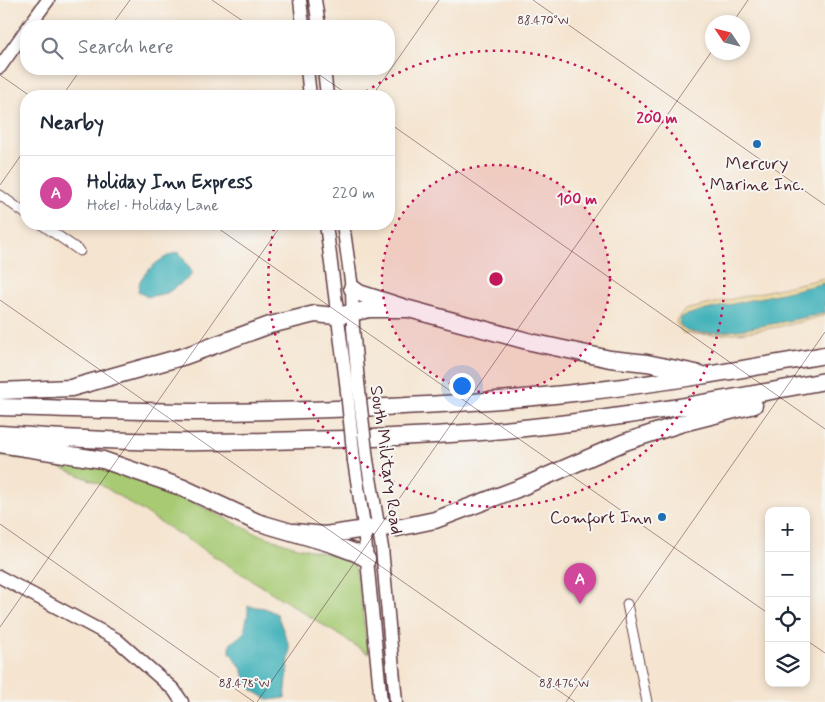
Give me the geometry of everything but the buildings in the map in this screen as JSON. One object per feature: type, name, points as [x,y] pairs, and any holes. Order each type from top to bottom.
[{"type":"highway","points":[[352,288],[359,294],[409,309],[549,346],[708,376]]},
{"type":"highway","points":[[0,391],[71,388],[185,356],[270,326],[315,314],[344,314],[382,308],[409,309]]},
{"type":"highway","points":[[0,407],[241,412],[431,405],[583,392],[708,376],[825,355]]},
{"type":"highway","points":[[0,434],[173,442],[424,436],[504,430],[586,420],[712,402],[825,381]]},
{"type":"highway","points":[[294,532],[325,535],[372,528],[397,528],[435,520],[516,489],[625,442],[683,422],[825,387]]},
{"type":"highway","points":[[0,444],[102,460],[181,487],[257,522],[348,549],[367,559]]},
{"type":"main road","points":[[33,20],[48,0]]},
{"type":"main road","points":[[300,0],[302,20]]},
{"type":"main road","points":[[314,0],[319,20]]},
{"type":"main road","points":[[320,20],[322,0]]},
{"type":"main road","points":[[0,67],[20,39]]},
{"type":"main road","points":[[308,75],[309,90]]},
{"type":"main road","points":[[324,75],[326,90]]},
{"type":"main road","name":"South Military Road","points":[[327,230],[344,314],[352,382],[367,460],[372,528],[396,702]]},
{"type":"main road","name":"South Military Road","points":[[344,230],[352,288],[344,314]]},
{"type":"main road","name":"South Military Road","points":[[352,382],[354,461],[372,528],[367,559],[381,702]]},
{"type":"main road","points":[[0,577],[116,639],[174,690],[182,702]]},
{"type":"street","points":[[0,195],[20,210]]},
{"type":"street","points":[[50,230],[80,251]]},
{"type":"street","points":[[627,604],[647,702]]},
{"type":"green space","points":[[0,448],[97,465],[162,487],[255,533],[293,546],[344,556],[352,561],[356,570],[369,654],[98,483],[45,461],[0,456]]},
{"type":"sand","points":[[825,278],[825,315],[773,328],[717,334],[683,333],[676,323],[677,318],[685,310]]},
{"type":"water","points":[[179,252],[192,272],[189,278],[167,293],[147,297],[138,291],[140,280],[148,270],[163,259]]},
{"type":"water","points":[[825,283],[825,312],[817,315],[714,333],[687,331],[679,323],[681,317],[693,313]]},
{"type":"water","points":[[248,606],[265,608],[277,614],[290,648],[285,698],[269,700],[252,690],[245,680],[243,671],[230,652],[230,644],[244,633]]},
{"type":"place","name":"Mercury Marine Inc.","points":[[757,144]]},
{"type":"place","name":"Comfort Inn","points":[[662,517]]},
{"type":"place","name":"Holiday Inn Express","points":[[580,604]]}]
